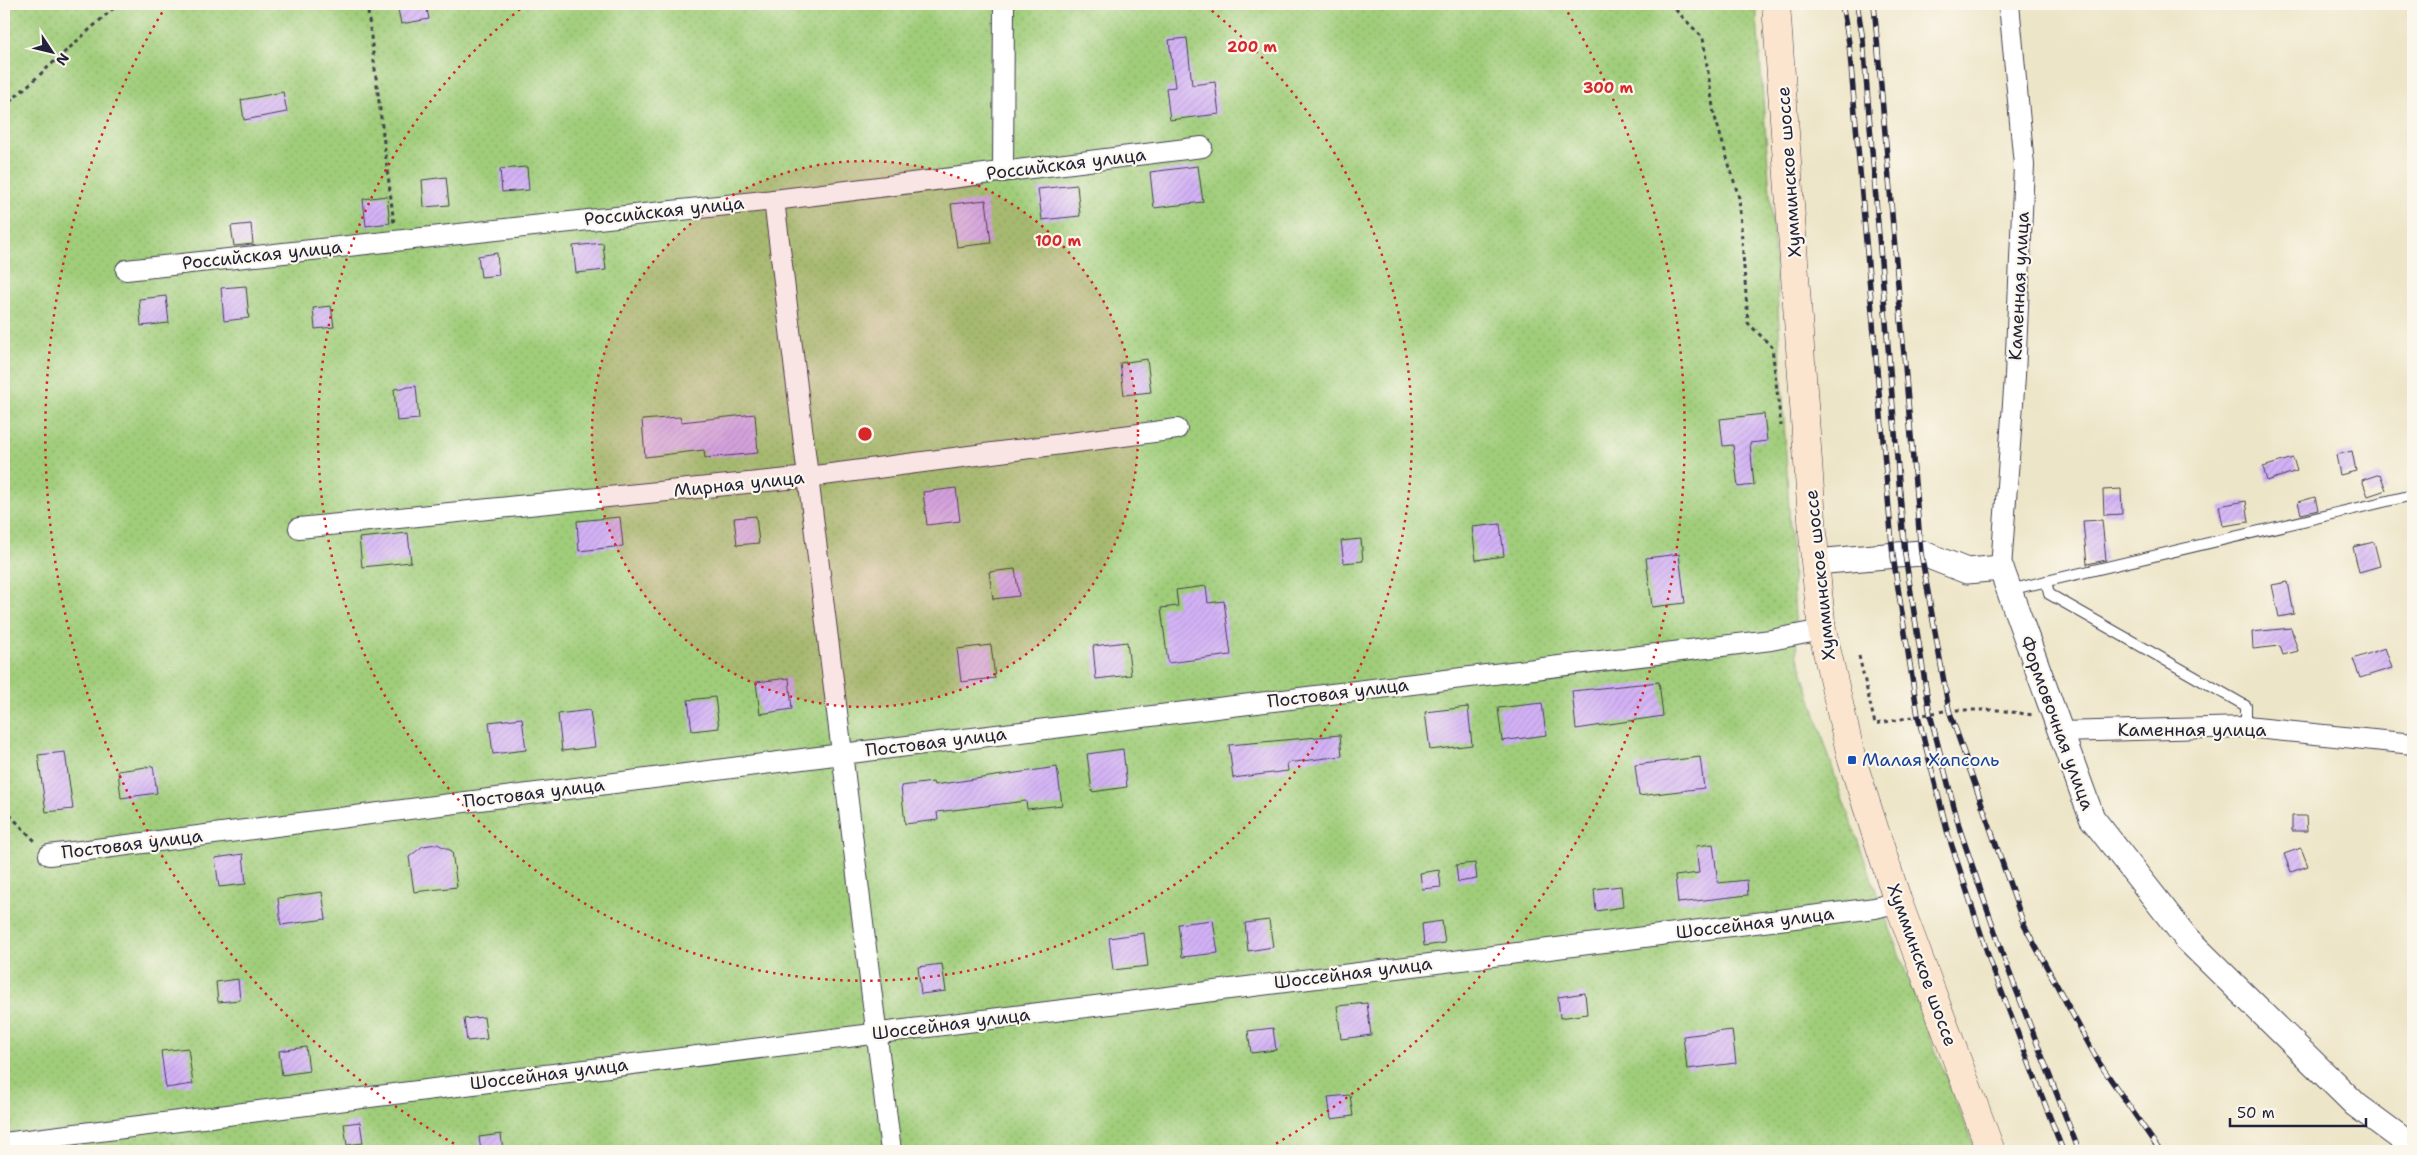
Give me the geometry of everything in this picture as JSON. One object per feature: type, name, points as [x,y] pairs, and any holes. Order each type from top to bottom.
[{"type":"main road","name":"Хумминское шоссе","points":[[1776,4],[1815,562],[1822,630],[1852,760],[1898,902],[1991,1151]]},
{"type":"street","points":[[1003,172],[1004,4]]},
{"type":"street","name":"Каменная улица","points":[[2005,579],[2024,165],[2009,4]]},
{"type":"street","name":"Российская улица","points":[[126,270],[774,200],[1202,147]]},
{"type":"street","points":[[774,200],[891,1151]]},
{"type":"street","name":"Мирная улица","points":[[299,528],[808,477],[1177,428]]},
{"type":"street","points":[[1815,562],[1921,553],[1967,571],[2005,579]]},
{"type":"street","name":"Формовочная улица","points":[[2005,579],[2092,818],[2187,939],[2356,1105],[2413,1147]]},
{"type":"street","name":"Постовая улица","points":[[49,855],[842,754],[1771,640],[1822,630]]},
{"type":"street","name":"Каменная улица","points":[[2058,725],[2246,727],[2413,744]]},
{"type":"street","name":"Шоссейная улица","points":[[4,1143],[1875,908],[1898,902]]},
{"type":"lane","points":[[2005,579],[2046,581],[2413,495]]},
{"type":"lane","points":[[2046,581],[2049,594],[2246,706],[2246,727]]},
{"type":"path","points":[[4,107],[118,4]]},
{"type":"path","points":[[367,4],[396,241]]},
{"type":"path","points":[[1534,6],[1540,4]]},
{"type":"path","points":[[1670,4],[1703,38],[1714,114],[1739,198],[1748,323],[1772,347],[1782,436]]},
{"type":"path","points":[[1859,656],[1874,724],[1949,710],[1998,710],[2058,725]]},
{"type":"path","points":[[4,810],[49,855]]},
{"type":"green space","points":[[4,4],[1756,4],[1776,273],[1797,654],[1841,795],[1924,1022],[1976,1151],[4,1151]]},
{"type":"building","points":[[397,4],[426,4],[429,19],[401,24]]},
{"type":"building","points":[[1187,38],[1192,85],[1215,82],[1219,114],[1170,120],[1166,88],[1175,87],[1169,40]]},
{"type":"building","points":[[283,92],[287,112],[244,120],[241,100]]},
{"type":"building","points":[[1198,166],[1203,202],[1154,208],[1150,172]]},
{"type":"building","points":[[527,167],[529,190],[502,192],[500,169]]},
{"type":"building","points":[[446,177],[449,205],[424,207],[422,180]]},
{"type":"building","points":[[1077,185],[1080,216],[1042,220],[1038,189]]},
{"type":"building","points":[[387,196],[390,223],[366,226],[363,199]]},
{"type":"building","points":[[986,200],[991,243],[957,247],[951,204]]},
{"type":"building","points":[[251,224],[253,244],[234,246],[231,226]]},
{"type":"building","points":[[603,243],[606,270],[576,273],[573,246]]},
{"type":"building","points":[[497,253],[499,275],[481,277],[478,256]]},
{"type":"building","points":[[246,286],[249,318],[224,321],[221,288]]},
{"type":"building","points":[[166,296],[169,323],[141,326],[139,299]]},
{"type":"building","points":[[331,306],[334,327],[315,329],[313,308]]},
{"type":"building","points":[[1147,359],[1151,392],[1124,395],[1120,363]]},
{"type":"building","points":[[416,386],[419,419],[397,421],[394,389]]},
{"type":"building","points":[[755,414],[758,453],[705,458],[704,450],[645,457],[642,420],[680,417],[681,422]]},
{"type":"building","points":[[1764,414],[1767,441],[1750,443],[1754,485],[1738,487],[1733,445],[1723,446],[1720,419]]},
{"type":"building","points":[[2352,451],[2356,471],[2340,475],[2336,455]]},
{"type":"building","points":[[2293,458],[2297,471],[2267,481],[2263,467]]},
{"type":"building","points":[[2380,474],[2386,490],[2368,496],[2362,480]]},
{"type":"building","points":[[956,488],[960,521],[927,525],[923,492]]},
{"type":"building","points":[[2121,489],[2122,514],[2104,515],[2103,490]]},
{"type":"building","points":[[2315,497],[2318,510],[2301,514],[2298,502]]},
{"type":"building","points":[[2246,501],[2249,522],[2223,526],[2219,506]]},
{"type":"building","points":[[756,516],[759,543],[737,545],[734,518]]},
{"type":"building","points":[[620,517],[623,546],[579,551],[577,521]]},
{"type":"building","points":[[2102,520],[2106,560],[2087,564],[2083,521]]},
{"type":"building","points":[[1500,524],[1504,556],[1476,560],[1472,527]]},
{"type":"building","points":[[408,533],[411,562],[362,567],[359,538]]},
{"type":"building","points":[[1361,539],[1363,561],[1344,563],[1341,541]]},
{"type":"building","points":[[2374,542],[2380,566],[2359,572],[2353,547]]},
{"type":"building","points":[[1679,554],[1685,603],[1652,607],[1646,558]]},
{"type":"building","points":[[1015,569],[1019,596],[993,599],[989,572]]},
{"type":"building","points":[[2288,582],[2294,614],[2279,617],[2272,585]]},
{"type":"building","points":[[1206,586],[1208,603],[1224,601],[1231,655],[1168,663],[1161,608],[1178,606],[1176,590]]},
{"type":"building","points":[[2291,628],[2298,651],[2283,655],[2280,646],[2253,649],[2252,632]]},
{"type":"building","points":[[1127,642],[1131,675],[1096,679],[1093,646]]},
{"type":"building","points":[[991,645],[995,678],[961,682],[957,649]]},
{"type":"building","points":[[2385,648],[2392,668],[2360,678],[2353,659]]},
{"type":"building","points":[[789,678],[792,709],[760,714],[756,682]]},
{"type":"building","points":[[1659,682],[1663,716],[1576,729],[1572,691]]},
{"type":"building","points":[[715,697],[719,728],[692,731],[688,700]]},
{"type":"building","points":[[1542,703],[1546,735],[1502,741],[1498,708]]},
{"type":"building","points":[[1468,707],[1472,745],[1430,750],[1425,712]]},
{"type":"building","points":[[590,710],[595,747],[562,751],[558,714]]},
{"type":"building","points":[[522,718],[526,750],[493,754],[489,722]]},
{"type":"building","points":[[1340,735],[1342,756],[1287,763],[1288,771],[1233,778],[1229,745]]},
{"type":"building","points":[[1123,749],[1127,787],[1092,792],[1087,754]]},
{"type":"building","points":[[65,752],[73,809],[46,812],[38,755]]},
{"type":"building","points":[[1700,757],[1704,788],[1639,796],[1635,765]]},
{"type":"building","points":[[153,766],[157,793],[121,798],[118,771]]},
{"type":"building","points":[[1057,767],[1062,805],[1027,809],[1026,801],[937,812],[938,820],[905,824],[901,786],[933,782],[934,785]]},
{"type":"building","points":[[2292,816],[2306,816],[2307,831],[2292,831]]},
{"type":"building","points":[[437,844],[452,851],[457,887],[414,892],[409,857],[423,846]]},
{"type":"building","points":[[1713,844],[1718,883],[1747,880],[1748,895],[1678,903],[1675,876],[1699,873],[1696,846]]},
{"type":"building","points":[[2301,848],[2308,866],[2291,872],[2284,854]]},
{"type":"building","points":[[243,854],[246,884],[219,887],[215,858]]},
{"type":"building","points":[[1475,863],[1477,879],[1458,882],[1456,865]]},
{"type":"building","points":[[1439,870],[1441,887],[1422,889],[1420,873]]},
{"type":"building","points":[[1621,886],[1623,907],[1596,911],[1594,889]]},
{"type":"building","points":[[322,892],[326,919],[281,925],[278,898]]},
{"type":"building","points":[[1213,920],[1218,953],[1182,957],[1178,924]]},
{"type":"building","points":[[1269,920],[1273,947],[1248,951],[1245,923]]},
{"type":"building","points":[[1442,921],[1445,943],[1424,946],[1422,924]]},
{"type":"building","points":[[1144,933],[1148,966],[1113,970],[1109,938]]},
{"type":"building","points":[[942,964],[946,991],[921,994],[918,967]]},
{"type":"building","points":[[238,979],[240,1000],[218,1002],[216,982]]},
{"type":"building","points":[[1585,993],[1587,1014],[1560,1018],[1558,997]]},
{"type":"building","points":[[1367,1003],[1371,1035],[1341,1039],[1337,1006]]},
{"type":"building","points":[[484,1017],[487,1039],[467,1041],[464,1019]]},
{"type":"building","points":[[1273,1028],[1276,1050],[1251,1053],[1248,1031]]},
{"type":"building","points":[[1732,1030],[1736,1063],[1687,1069],[1683,1036]]},
{"type":"building","points":[[306,1047],[309,1071],[282,1075],[279,1051]]},
{"type":"building","points":[[188,1048],[193,1084],[166,1088],[161,1051]]},
{"type":"building","points":[[1350,1095],[1353,1116],[1331,1119],[1328,1097]]},
{"type":"building","points":[[360,1122],[363,1143],[347,1145],[344,1124]]},
{"type":"building","points":[[501,1134],[503,1151],[481,1151],[479,1137]]},
{"type":"railway","points":[[1842,4],[1849,43],[1893,556],[1918,716],[1948,834],[1991,964],[2063,1151]]},
{"type":"railway","points":[[1857,4],[1863,40],[1905,555],[1930,714],[1960,830],[2005,961],[2079,1151]]},
{"type":"railway","points":[[1874,4],[1921,553],[1949,710],[2024,925],[2098,1061],[2160,1151]]},
{"type":"place","name":"Малая Хапсоль","points":[[1852,760]]}]
